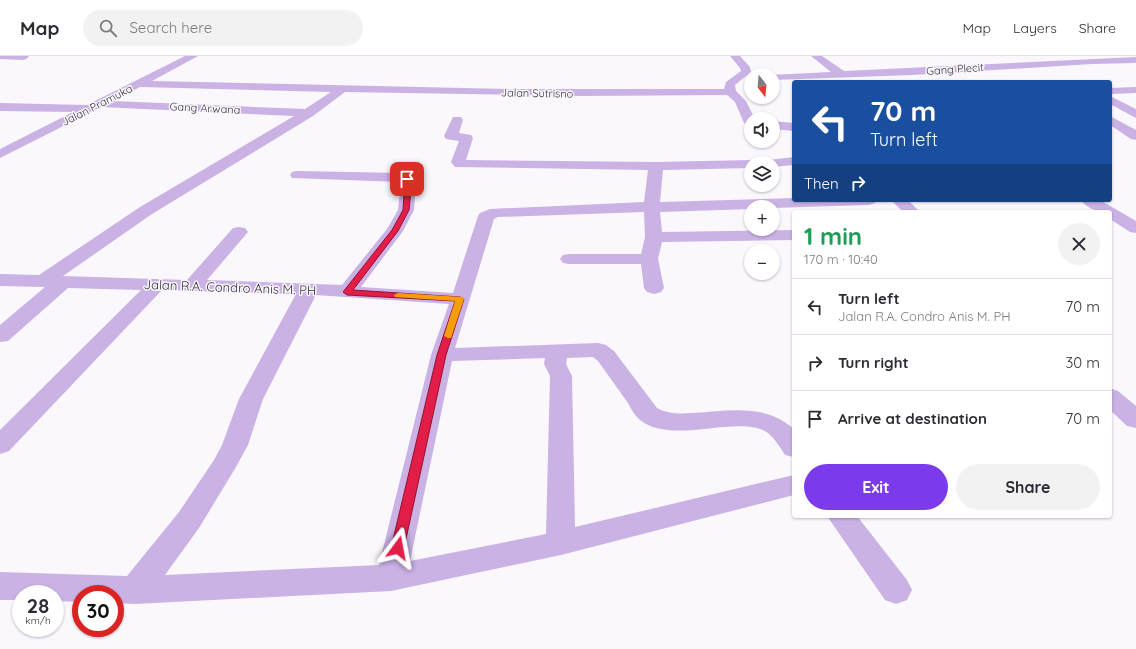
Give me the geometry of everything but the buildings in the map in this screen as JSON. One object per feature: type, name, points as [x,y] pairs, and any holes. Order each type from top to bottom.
[{"type":"street","points":[[0,56],[24,57]]},
{"type":"street","name":"Jalan Pramuka","points":[[0,154],[193,56]]},
{"type":"street","points":[[735,56],[745,68]]},
{"type":"street","points":[[816,56],[842,75]]},
{"type":"street","points":[[1036,56],[1053,63]]},
{"type":"street","name":"Gang Plecit","points":[[780,77],[912,72],[1053,63],[1136,60]]},
{"type":"street","points":[[744,78],[730,84],[730,92],[740,101],[745,112]]},
{"type":"street","name":"Jalan Sutrisno","points":[[139,84],[344,90],[610,94],[730,92]]},
{"type":"street","points":[[43,281],[160,201],[229,162],[344,90]]},
{"type":"street","points":[[1112,91],[1136,90]]},
{"type":"street","points":[[1112,100],[1136,114]]},
{"type":"street","name":"Gang Arwana","points":[[0,107],[96,106],[309,113]]},
{"type":"street","points":[[457,120],[451,136],[466,138],[458,162],[460,164],[656,166],[744,164]]},
{"type":"street","points":[[1112,121],[1136,136]]},
{"type":"street","points":[[780,126],[792,127]]},
{"type":"street","points":[[780,162],[792,161]]},
{"type":"street","points":[[654,288],[649,259],[654,237],[652,206],[656,166]]},
{"type":"street","points":[[297,175],[402,177],[409,181],[406,210],[395,231],[347,292]]},
{"type":"street","points":[[391,578],[442,355],[486,216],[490,213],[496,212],[797,202]]},
{"type":"street","points":[[901,202],[910,210]]},
{"type":"street","points":[[1092,202],[1106,210]]},
{"type":"street","points":[[1112,213],[1136,228]]},
{"type":"street","points":[[192,286],[239,232]]},
{"type":"street","points":[[654,237],[792,235]]},
{"type":"street","points":[[569,259],[649,259]]},
{"type":"street","name":"Jalan R.A. Condro Anis M. PH","points":[[0,280],[309,289],[460,299]]},
{"type":"street","points":[[0,336],[63,282]]},
{"type":"street","points":[[0,445],[157,285]]},
{"type":"street","points":[[135,590],[189,520],[223,467],[235,445],[252,399],[309,289]]},
{"type":"street","points":[[442,355],[557,350],[598,350],[606,356],[648,414],[660,421],[686,422],[740,419],[761,420],[776,427],[786,436],[792,445]]},
{"type":"street","points":[[557,350],[556,364],[561,376],[562,384],[560,397],[561,543]]},
{"type":"street","points":[[1112,398],[1136,420]]},
{"type":"street","points":[[0,586],[135,590],[391,578],[561,543],[792,485]]},
{"type":"street","points":[[842,518],[896,590]]},
{"type":"slow traffic","points":[[398,295],[460,299],[448,336]]},
{"type":"route","points":[[398,548],[442,355],[460,299],[347,292],[395,231],[406,210],[409,181],[407,179]]}]
